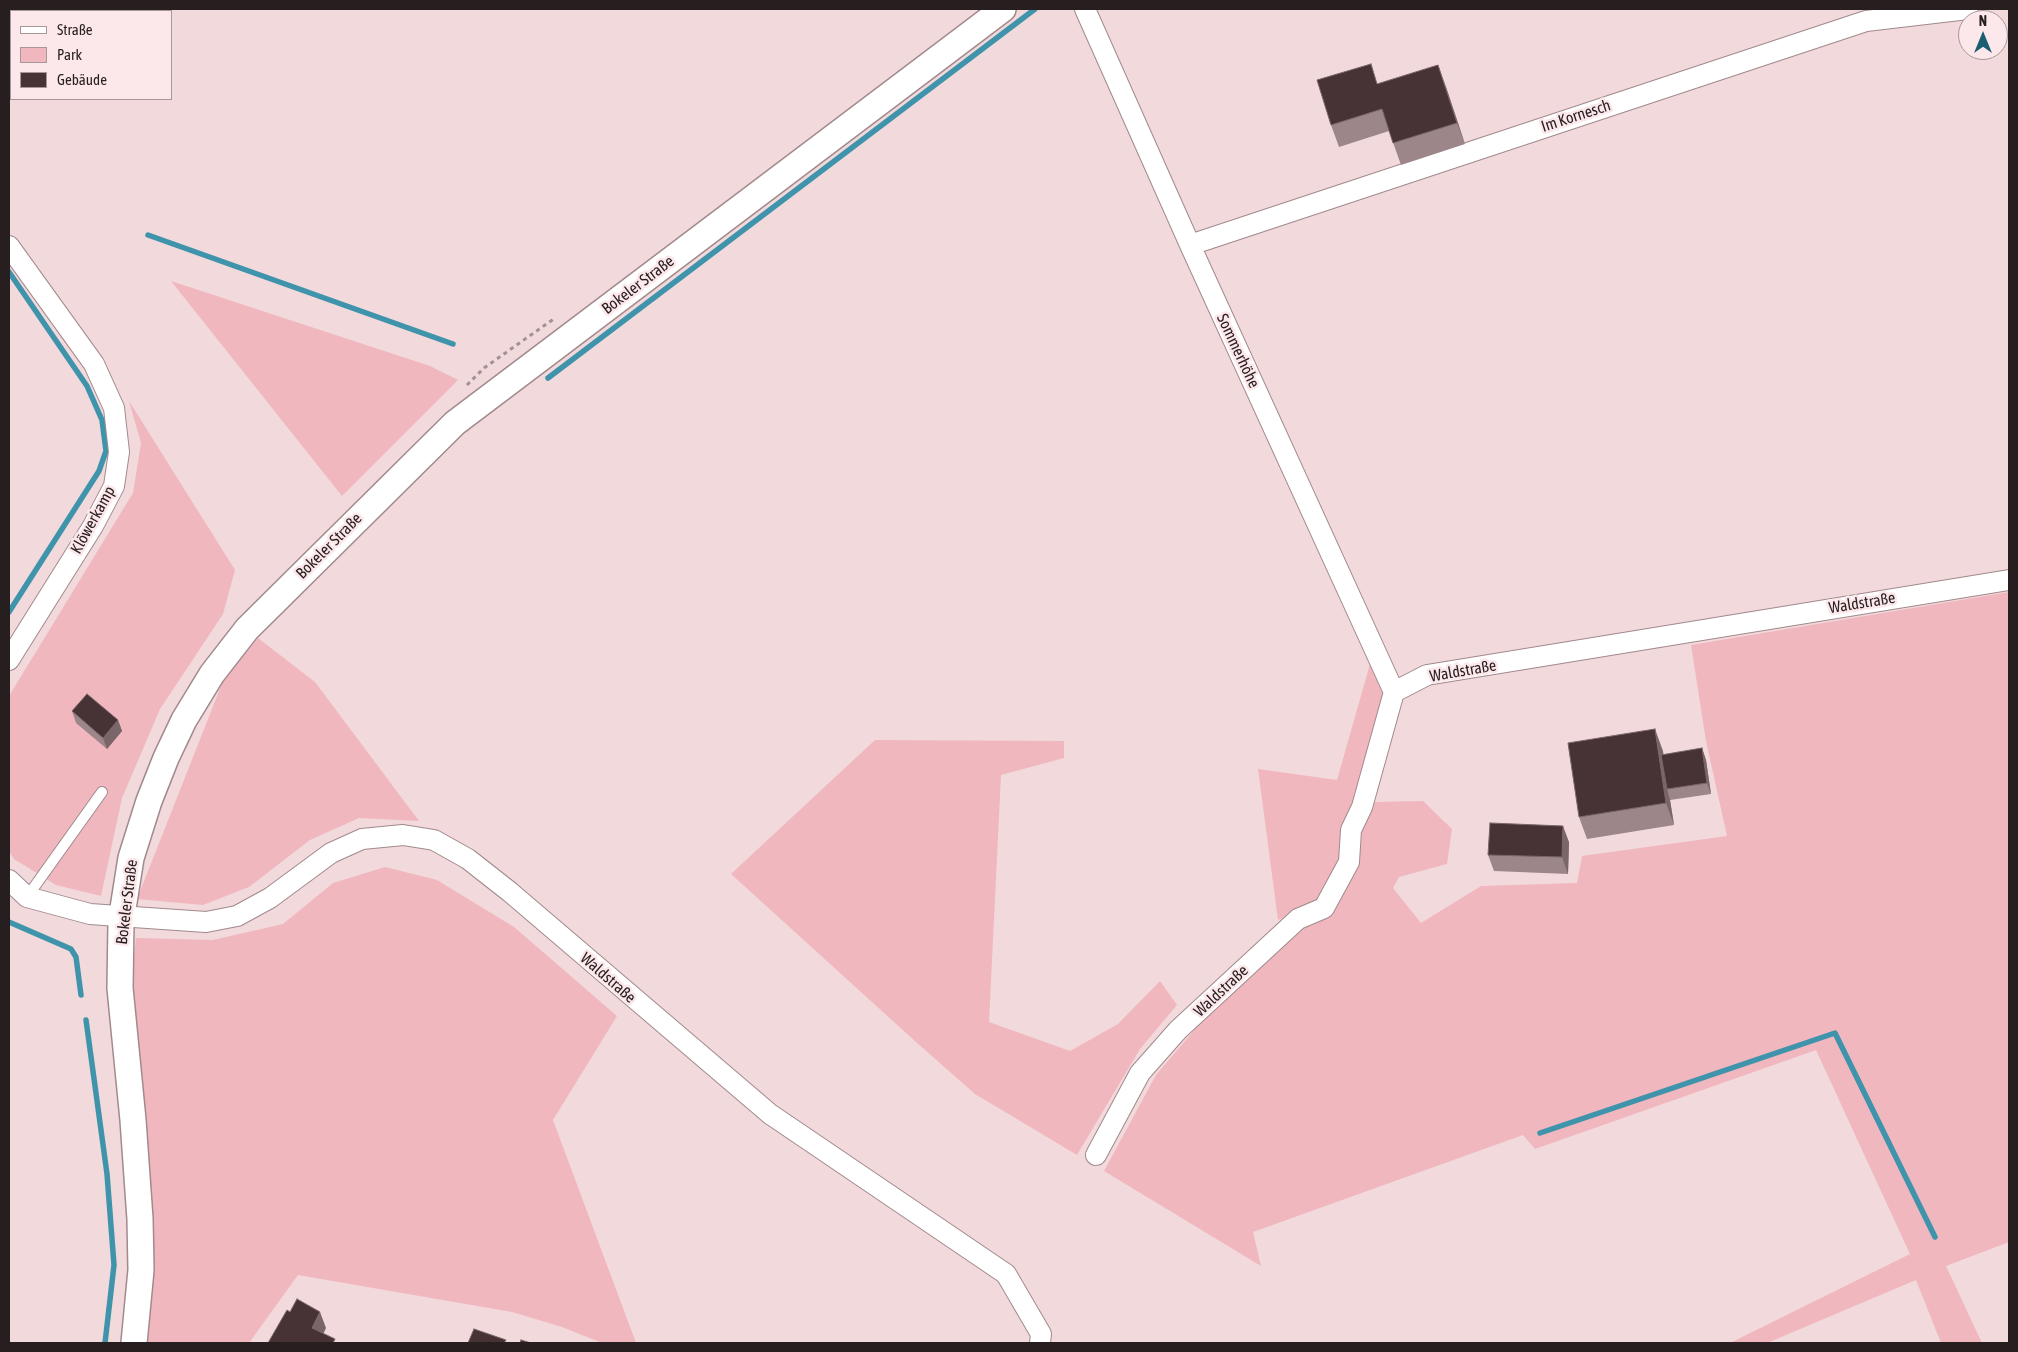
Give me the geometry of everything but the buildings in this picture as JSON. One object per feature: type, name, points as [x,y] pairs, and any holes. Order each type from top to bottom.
[{"type":"street","name":"Bokeler Straße","points":[[134,1343],[141,1270],[140,1219],[114,915],[131,858],[166,758],[184,720],[212,674],[247,628],[455,423],[1003,9]]},
{"type":"street","name":"Sommerhöhe","points":[[1085,9],[1190,245],[1394,692]]},
{"type":"street","name":"Im Kornesch","points":[[1190,245],[1866,21],[1968,9]]},
{"type":"street","name":"Klöwerkamp","points":[[9,246],[94,364],[114,408],[119,452],[114,486],[92,526],[9,660]]},
{"type":"street","name":"Waldstraße","points":[[1096,1155],[1140,1073],[1178,1030],[1298,919],[1324,908],[1349,862],[1351,830],[1362,807],[1394,692],[1427,675],[2009,580]]},
{"type":"street","name":"Waldstraße","points":[[114,915],[206,922],[238,916],[270,898],[331,853],[362,839],[403,835],[434,840],[468,859],[503,887],[770,1114],[1006,1274],[1041,1334],[1040,1343]]},
{"type":"street","points":[[9,880],[27,897],[90,914],[114,915]]},
{"type":"lane","points":[[27,897],[102,792]]},
{"type":"green space","points":[[171,281],[430,366],[458,380],[342,496]]},
{"type":"green space","points":[[129,401],[235,570],[223,614],[160,709],[122,798],[101,896],[56,885],[14,859],[9,851],[9,696],[133,493],[141,443]]},
{"type":"green space","points":[[2009,592],[2009,1242],[1946,1266],[1982,1343],[1941,1343],[1916,1280],[1767,1343],[1730,1343],[1910,1254],[1816,1050],[1535,1149],[1523,1135],[1253,1232],[1261,1266],[1104,1171],[1156,1075],[1202,1021],[1302,928],[1329,915],[1358,834],[1373,802],[1423,801],[1452,829],[1447,864],[1399,877],[1393,888],[1421,923],[1481,886],[1577,883],[1582,856],[1727,836],[1706,741],[1691,645]]},
{"type":"green space","points":[[258,638],[315,682],[419,821],[359,818],[310,840],[249,887],[203,905],[137,899],[223,681]]},
{"type":"green space","points":[[1370,664],[1383,695],[1357,805],[1340,860],[1318,903],[1278,920],[1258,769],[1337,780]]},
{"type":"green space","points":[[875,740],[1064,741],[1064,758],[1001,775],[989,1022],[1070,1051],[1118,1024],[1160,981],[1177,1005],[1140,1049],[1077,1155],[975,1094],[731,874]]},
{"type":"green space","points":[[385,867],[437,880],[514,927],[617,1016],[553,1120],[636,1343],[602,1343],[562,1327],[512,1312],[298,1275],[249,1343],[147,1343],[150,1281],[146,1120],[137,1051],[132,978],[136,938],[213,940],[283,924],[333,883]]},
{"type":"waterway","points":[[548,378],[1035,9]]},
{"type":"waterway","points":[[148,235],[453,344]]},
{"type":"waterway","points":[[9,272],[87,386],[102,420],[106,451],[99,471],[9,612]]},
{"type":"waterway","points":[[9,922],[71,949],[76,957],[81,995]]},
{"type":"waterway","points":[[86,1020],[107,1174],[114,1265],[105,1343]]},
{"type":"waterway","points":[[1540,1133],[1835,1033],[1935,1237]]}]
